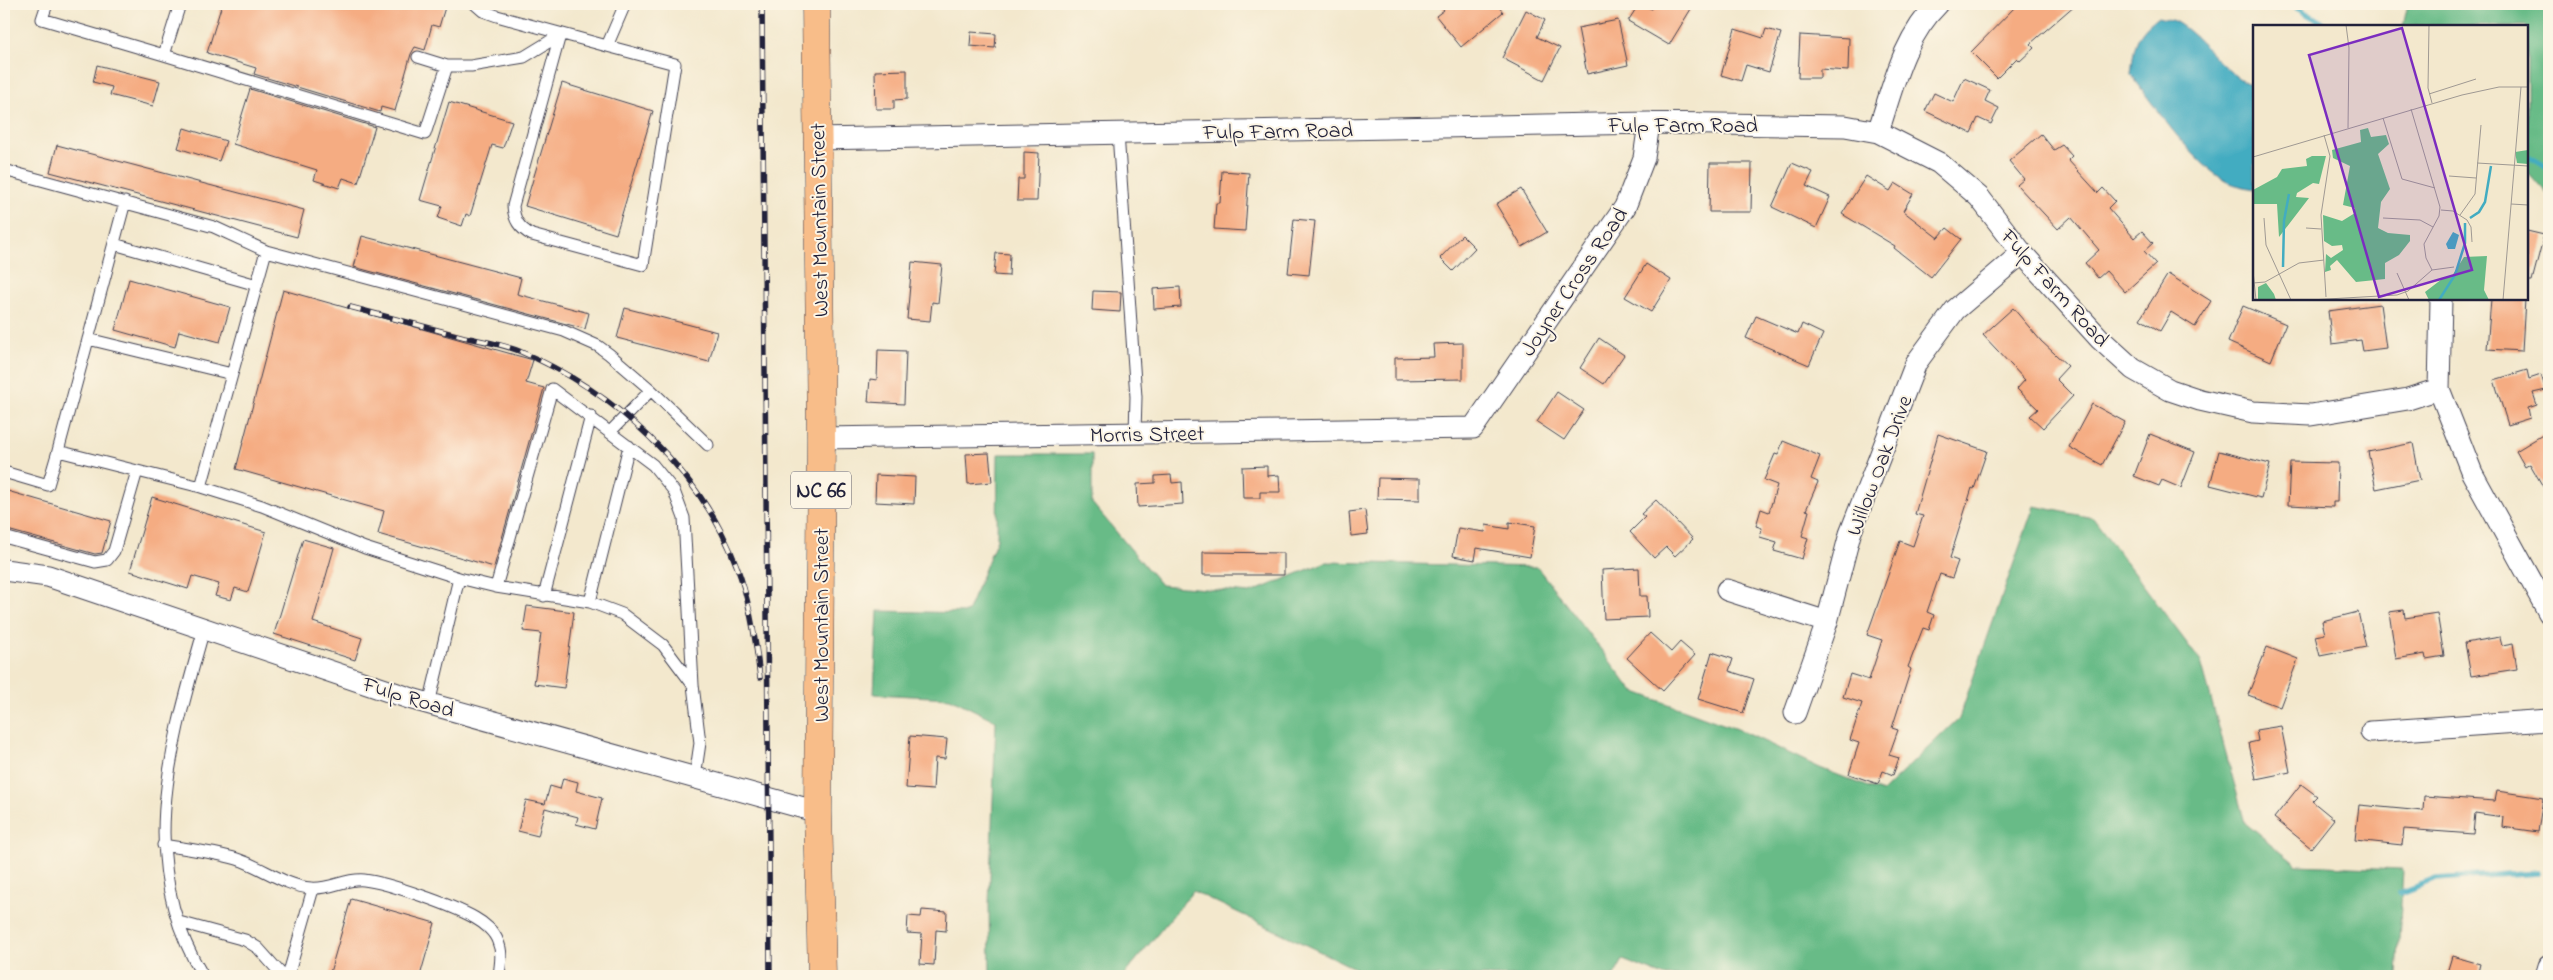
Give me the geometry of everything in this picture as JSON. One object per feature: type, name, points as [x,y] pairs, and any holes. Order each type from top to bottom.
[{"type":"main road","name":"West Mountain Street","points":[[816,4],[821,438],[818,812],[822,976]]},
{"type":"street","points":[[1878,132],[1906,49],[1922,19],[1938,4]]},
{"type":"street","name":"Fulp Farm Road","points":[[817,139],[1649,123],[1845,126],[1878,132],[1939,163],[1979,197],[2022,253],[2100,339],[2133,369],[2170,390],[2200,400],[2253,412],[2311,415],[2408,399],[2439,388]]},
{"type":"street","name":"Joyner Cross Road","points":[[1473,428],[1625,207],[1644,158],[1649,123]]},
{"type":"street","name":"Willow Oak Drive","points":[[1795,713],[1827,622],[1850,534],[1916,363],[1955,310],[2022,253]]},
{"type":"street","points":[[2441,300],[2439,388],[2472,473],[2549,613]]},
{"type":"street","name":"Morris Street","points":[[821,438],[1473,428]]},
{"type":"street","name":"Fulp Road","points":[[4,570],[48,576],[429,704],[818,812]]},
{"type":"street","points":[[1727,590],[1827,622]]},
{"type":"street","points":[[2371,732],[2549,720]]},
{"type":"street","points":[[2546,976],[2549,966]]},
{"type":"lane","points":[[47,4],[42,19],[426,134],[447,66]]},
{"type":"lane","points":[[164,55],[180,4]]},
{"type":"lane","points":[[475,4],[483,11],[560,35],[675,64],[643,265],[532,235],[521,229],[514,217],[513,206],[560,35]]},
{"type":"lane","points":[[608,46],[625,4]]},
{"type":"lane","points":[[418,57],[447,66],[471,66],[524,58],[560,35]]},
{"type":"lane","points":[[1118,132],[1136,397],[1135,433]]},
{"type":"lane","points":[[4,170],[214,227],[266,251],[564,331],[598,346],[651,390],[708,445]]},
{"type":"lane","points":[[4,472],[48,485],[125,202]]},
{"type":"lane","points":[[114,244],[257,284]]},
{"type":"lane","points":[[201,487],[266,251]]},
{"type":"lane","points":[[88,339],[232,374]]},
{"type":"lane","points":[[496,587],[552,389],[611,431],[653,465],[674,491],[684,518],[693,685],[700,743],[695,777]]},
{"type":"lane","points":[[611,431],[651,390]]},
{"type":"lane","points":[[544,596],[591,416]]},
{"type":"lane","points":[[590,602],[629,446]]},
{"type":"lane","points":[[58,451],[201,487],[262,506],[365,548],[459,578],[544,596],[590,602],[622,614],[664,645],[693,685]]},
{"type":"lane","points":[[4,537],[95,562],[107,560],[114,551],[137,471]]},
{"type":"lane","points":[[429,704],[459,578]]},
{"type":"lane","points":[[203,976],[191,957],[171,899],[163,845],[164,800],[176,729],[204,629]]},
{"type":"lane","points":[[163,845],[236,859],[292,884],[313,888],[362,880],[423,898],[476,918],[489,929],[498,942],[501,960],[499,976]]},
{"type":"lane","points":[[288,976],[313,888]]},
{"type":"lane","points":[[179,922],[245,940],[258,948],[283,976]]},
{"type":"green space","points":[[2408,4],[2549,4],[2549,197],[2528,173],[2528,25],[2403,25]]},
{"type":"green space","points":[[998,454],[1092,454],[1092,503],[1161,585],[1250,593],[1326,562],[1537,567],[1633,691],[1742,731],[1820,768],[1882,792],[1959,718],[2034,506],[2093,518],[2201,662],[2245,823],[2297,865],[2403,869],[2397,976],[1664,976],[1623,960],[1614,976],[1371,976],[1193,891],[1123,976],[990,976],[989,904],[996,721],[950,698],[874,694],[878,611],[967,613],[997,539]]},
{"type":"water","points":[[2158,17],[2174,21],[2196,37],[2232,73],[2253,86],[2253,189],[2228,182],[2202,163],[2175,133],[2131,74],[2137,41],[2150,23]]},
{"type":"building","points":[[222,4],[446,4],[439,27],[432,25],[425,50],[415,47],[411,54],[395,111],[381,107],[380,112],[254,74],[256,68],[207,53]]},
{"type":"building","points":[[1439,4],[1496,4],[1503,12],[1461,47],[1436,16],[1444,10]]},
{"type":"building","points":[[1639,4],[1652,9],[1655,4],[1694,4],[1669,45],[1628,21]]},
{"type":"building","points":[[2018,4],[2076,4],[2030,44],[2034,48],[2020,61],[2017,58],[1997,78],[1971,52]]},
{"type":"building","points":[[1526,10],[1545,20],[1537,37],[1560,48],[1544,80],[1502,58]]},
{"type":"building","points":[[1618,20],[1628,65],[1587,74],[1578,28]]},
{"type":"building","points":[[1735,29],[1763,38],[1766,29],[1781,33],[1769,72],[1746,65],[1741,81],[1721,75]]},
{"type":"building","points":[[971,32],[996,34],[995,48],[970,46]]},
{"type":"building","points":[[1800,35],[1849,38],[1848,71],[1820,69],[1820,78],[1798,78]]},
{"type":"building","points":[[97,65],[160,81],[153,106],[110,95],[112,87],[93,82]]},
{"type":"building","points":[[907,70],[907,99],[894,100],[894,109],[876,109],[875,71]]},
{"type":"building","points":[[1964,78],[1990,90],[1985,101],[1999,108],[1991,124],[1978,118],[1971,133],[1925,111],[1934,93],[1953,102]]},
{"type":"building","points":[[562,83],[653,111],[616,234],[525,206]]},
{"type":"building","points":[[250,89],[375,127],[358,183],[343,178],[339,188],[314,180],[317,170],[233,144]]},
{"type":"building","points":[[449,102],[512,121],[503,148],[492,145],[470,216],[466,214],[462,226],[438,218],[442,206],[420,200]]},
{"type":"building","points":[[184,128],[226,141],[219,161],[178,148]]},
{"type":"building","points":[[2041,134],[2054,150],[2062,145],[2072,156],[2068,160],[2098,193],[2103,188],[2115,201],[2108,208],[2134,238],[2142,231],[2153,243],[2144,251],[2156,264],[2125,292],[2106,271],[2098,278],[2085,263],[2099,250],[2071,217],[2058,229],[2017,185],[2024,179],[2009,161]]},
{"type":"building","points":[[57,145],[304,210],[297,237],[50,172]]},
{"type":"building","points":[[1024,152],[1039,153],[1037,201],[1017,201],[1018,179],[1024,179]]},
{"type":"building","points":[[1710,163],[1752,163],[1751,212],[1709,212]]},
{"type":"building","points":[[1792,163],[1813,172],[1806,186],[1830,197],[1816,228],[1772,207]]},
{"type":"building","points":[[1222,171],[1249,173],[1245,231],[1214,229],[1216,203],[1220,203]]},
{"type":"building","points":[[1866,176],[1890,191],[1895,183],[1913,194],[1903,211],[1938,238],[1947,228],[1961,239],[1931,277],[1894,248],[1895,246],[1842,214]]},
{"type":"building","points":[[1521,189],[1547,232],[1522,247],[1496,204]]},
{"type":"building","points":[[1294,219],[1315,221],[1309,275],[1288,273]]},
{"type":"building","points":[[2528,231],[2544,235],[2532,281],[2528,281]]},
{"type":"building","points":[[1462,235],[1475,248],[1453,271],[1440,258]]},
{"type":"building","points":[[362,236],[521,278],[517,294],[589,313],[585,329],[354,267]]},
{"type":"building","points":[[996,253],[1010,254],[1009,276],[994,275]]},
{"type":"building","points":[[912,262],[942,265],[938,303],[932,302],[930,321],[907,319]]},
{"type":"building","points":[[1646,264],[1671,280],[1651,312],[1625,297]]},
{"type":"building","points":[[2168,274],[2211,301],[2195,327],[2171,312],[2160,331],[2140,319]]},
{"type":"building","points":[[129,279],[230,307],[220,342],[179,331],[175,347],[115,330]]},
{"type":"building","points":[[1180,287],[1181,307],[1154,309],[1153,289]]},
{"type":"building","points":[[283,290],[533,360],[526,383],[544,388],[494,567],[378,534],[384,511],[236,469]]},
{"type":"building","points":[[1093,291],[1121,292],[1120,312],[1092,310]]},
{"type":"building","points":[[2491,300],[2525,300],[2522,351],[2487,349]]},
{"type":"building","points":[[2380,304],[2386,348],[2363,351],[2361,340],[2332,344],[2328,311]]},
{"type":"building","points":[[2243,306],[2286,324],[2271,361],[2228,342]]},
{"type":"building","points":[[625,308],[717,332],[709,362],[617,338]]},
{"type":"building","points":[[2013,308],[2041,341],[2068,366],[2056,379],[2073,396],[2043,428],[2030,416],[2038,409],[2017,389],[2025,380],[1983,335]]},
{"type":"building","points":[[1756,316],[1798,334],[1802,324],[1823,334],[1809,365],[1746,338]]},
{"type":"building","points":[[1599,338],[1624,355],[1604,384],[1580,368]]},
{"type":"building","points":[[1463,343],[1463,379],[1395,380],[1395,358],[1434,357],[1433,344]]},
{"type":"building","points":[[878,350],[906,351],[904,404],[868,402],[870,379],[877,380]]},
{"type":"building","points":[[2527,370],[2529,379],[2541,375],[2546,390],[2533,393],[2537,405],[2528,408],[2530,418],[2508,425],[2494,380]]},
{"type":"building","points":[[1557,392],[1584,410],[1564,440],[1537,422]]},
{"type":"building","points":[[2092,404],[2125,422],[2102,465],[2069,447]]},
{"type":"building","points":[[2549,431],[2549,497],[2530,464],[2525,467],[2516,451]]},
{"type":"building","points":[[1938,434],[1987,451],[1974,489],[1972,488],[1950,558],[1958,561],[1952,578],[1940,574],[1927,612],[1934,615],[1929,630],[1923,628],[1908,667],[1911,669],[1892,728],[1898,730],[1889,755],[1899,758],[1893,775],[1883,771],[1878,784],[1849,774],[1859,743],[1850,740],[1862,703],[1843,697],[1850,674],[1869,680],[1882,640],[1867,635],[1900,541],[1913,546],[1923,516],[1915,514]]},
{"type":"building","points":[[2150,434],[2195,452],[2181,488],[2162,480],[2159,486],[2134,476]]},
{"type":"building","points":[[1783,441],[1820,456],[1811,479],[1818,482],[1806,510],[1809,511],[1802,536],[1808,538],[1802,559],[1774,551],[1777,542],[1760,537],[1762,528],[1756,526],[1761,509],[1769,512],[1777,485],[1764,480],[1775,454],[1778,455]]},
{"type":"building","points":[[2413,443],[2420,480],[2376,489],[2368,452]]},
{"type":"building","points":[[2219,451],[2270,464],[2261,498],[2210,485]]},
{"type":"building","points":[[989,453],[992,482],[968,484],[966,454]]},
{"type":"building","points":[[2290,462],[2338,463],[2337,502],[2333,502],[2333,507],[2288,505]]},
{"type":"building","points":[[1267,466],[1267,476],[1279,475],[1280,492],[1260,492],[1260,498],[1243,498],[1242,467]]},
{"type":"building","points":[[876,475],[915,477],[914,504],[875,502]]},
{"type":"building","points":[[1171,475],[1172,483],[1182,482],[1183,504],[1138,507],[1137,484],[1155,483],[1155,476]]},
{"type":"building","points":[[1378,478],[1420,479],[1420,500],[1377,499]]},
{"type":"building","points":[[4,490],[111,521],[102,553],[95,554],[4,529]]},
{"type":"building","points":[[152,497],[266,532],[248,592],[235,588],[231,600],[215,596],[219,584],[192,576],[188,589],[130,571]]},
{"type":"building","points":[[1656,500],[1693,539],[1675,556],[1666,547],[1654,558],[1630,532],[1645,517],[1641,514]]},
{"type":"building","points":[[1365,510],[1368,534],[1351,536],[1349,512]]},
{"type":"building","points":[[1509,522],[1535,526],[1530,557],[1477,548],[1475,560],[1453,556],[1458,528],[1485,532],[1486,525],[1509,529]]},
{"type":"building","points":[[303,539],[334,548],[313,622],[362,638],[355,660],[274,634]]},
{"type":"building","points":[[1203,552],[1284,553],[1284,575],[1203,575]]},
{"type":"building","points":[[1639,568],[1640,596],[1647,596],[1648,617],[1604,619],[1602,570]]},
{"type":"building","points":[[527,606],[574,612],[564,688],[534,684],[541,633],[523,631]]},
{"type":"building","points":[[2404,610],[2405,618],[2437,613],[2444,656],[2426,659],[2425,654],[2396,659],[2389,612]]},
{"type":"building","points":[[2358,612],[2366,647],[2320,656],[2315,636],[2325,634],[2322,621]]},
{"type":"building","points":[[1650,633],[1671,652],[1680,642],[1695,655],[1663,691],[1627,658]]},
{"type":"building","points":[[2500,637],[2502,645],[2513,643],[2517,669],[2471,676],[2465,643]]},
{"type":"building","points":[[2267,647],[2298,659],[2280,707],[2248,695]]},
{"type":"building","points":[[1712,652],[1733,659],[1729,671],[1754,679],[1743,713],[1698,699]]},
{"type":"building","points":[[2281,726],[2290,772],[2256,779],[2249,743],[2258,741],[2256,730]]},
{"type":"building","points":[[910,736],[947,739],[945,759],[935,758],[933,790],[906,788]]},
{"type":"building","points":[[563,778],[578,782],[576,791],[602,798],[595,829],[576,824],[578,817],[545,808],[538,836],[518,831],[526,800],[545,804],[550,786],[560,789]]},
{"type":"building","points":[[2301,784],[2317,796],[2312,801],[2334,819],[2311,848],[2274,818]]},
{"type":"building","points":[[2497,791],[2543,798],[2538,832],[2502,827],[2503,817],[2475,813],[2473,834],[2404,829],[2402,845],[2355,840],[2359,805],[2423,811],[2424,796],[2495,801]]},
{"type":"building","points":[[351,899],[435,923],[420,976],[329,976]]},
{"type":"building","points":[[922,910],[947,912],[946,931],[936,930],[934,965],[920,964],[922,934],[907,933],[908,916],[921,917]]},
{"type":"building","points":[[2452,956],[2480,964],[2477,976],[2446,976]]},
{"type":"waterway","points":[[2290,4],[2326,25]]},
{"type":"waterway","points":[[2528,157],[2549,169]]},
{"type":"waterway","points":[[2400,893],[2436,879],[2538,872]]},
{"type":"railway","points":[[762,4],[770,976]]},
{"type":"railway","points":[[350,307],[519,351],[554,368],[588,388],[620,411],[650,437],[677,466],[701,498],[721,531],[746,593],[760,678]]}]
